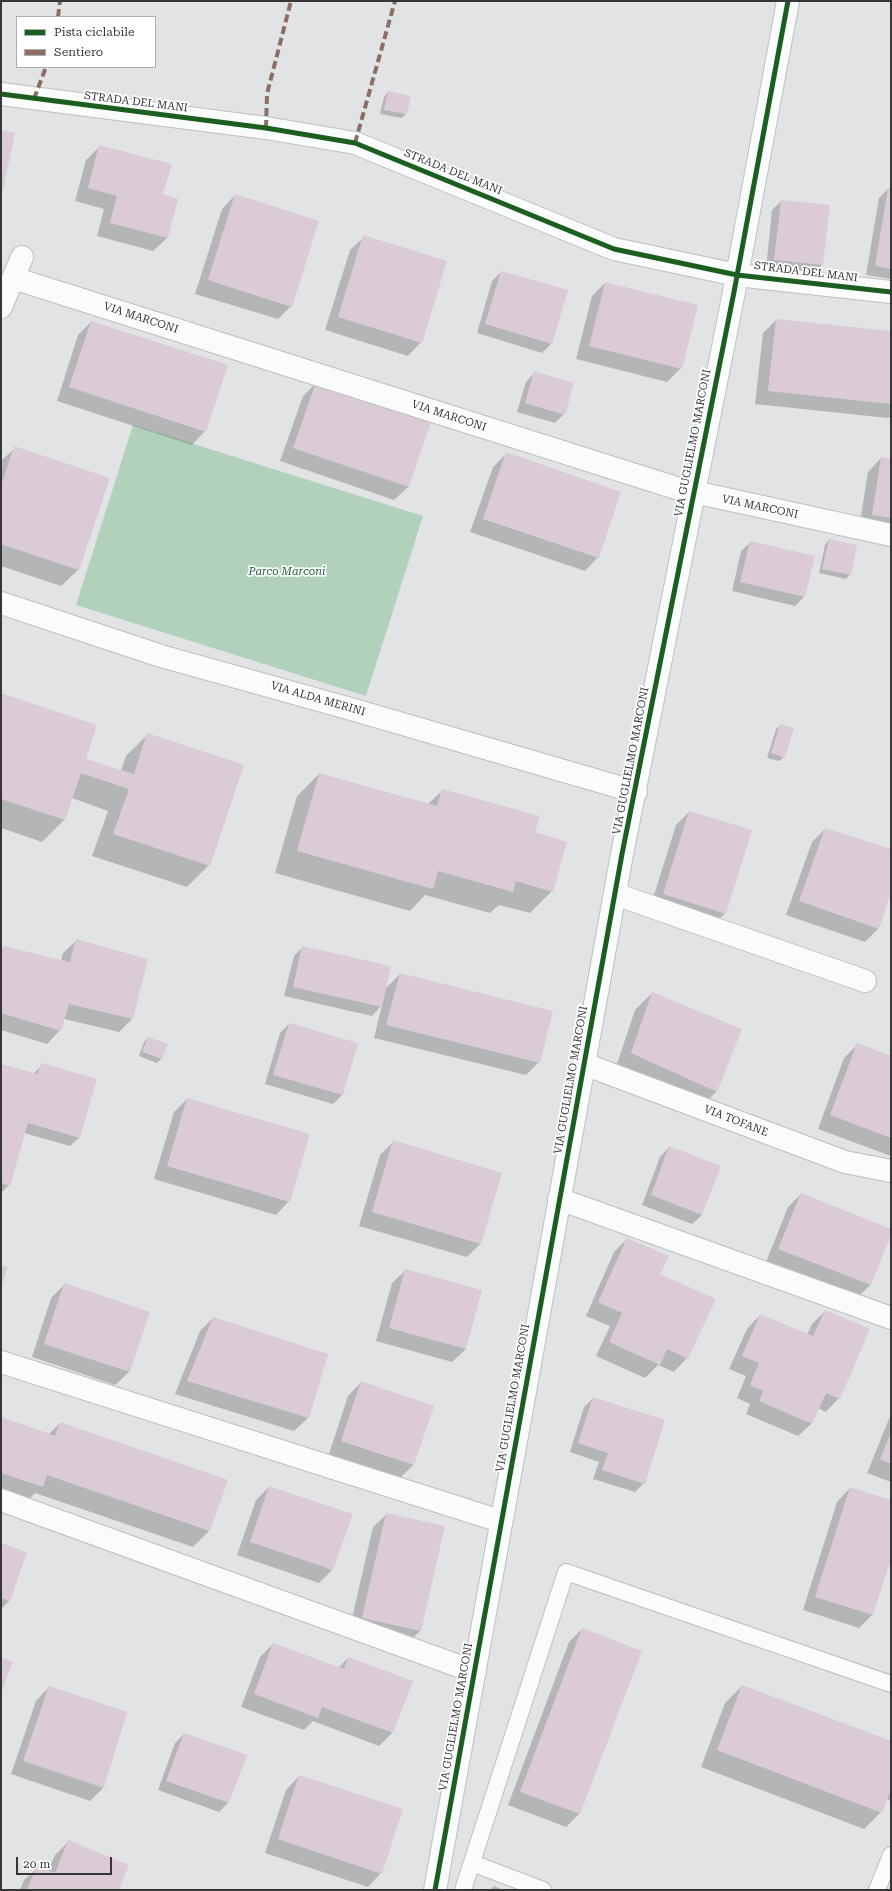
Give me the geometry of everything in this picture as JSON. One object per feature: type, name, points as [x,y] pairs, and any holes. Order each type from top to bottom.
[{"type":"street","name":"VIA GUGLIELMO MARCONI","points":[[435,1890],[475,1672],[500,1521],[615,894],[737,275],[788,1]]},
{"type":"street","name":"STRADA DEL MANI","points":[[1,94],[266,128],[355,143],[614,249],[737,275],[891,292]]},
{"type":"street","points":[[1,307],[22,257]]},
{"type":"street","name":"VIA MARCONI","points":[[13,278],[694,492],[891,535]]},
{"type":"street","name":"VIA ALDA MERINI","points":[[1,603],[161,656],[358,711],[636,792]]},
{"type":"street","points":[[615,894],[865,981]]},
{"type":"street","name":"VIA TOFANE","points":[[584,1064],[845,1162],[891,1171]]},
{"type":"street","points":[[559,1199],[891,1318]]},
{"type":"street","points":[[2,1362],[500,1521]]},
{"type":"street","points":[[1,1500],[475,1672]]},
{"type":"lane","points":[[463,1890],[566,1572],[891,1684]]},
{"type":"lane","points":[[877,1890],[891,1855]]},
{"type":"lane","points":[[472,1863],[543,1890]]},
{"type":"green space","name":"Parco Marconi","points":[[133,425],[423,516],[366,696],[76,605]]},
{"type":"building","points":[[388,91],[411,96],[407,114],[384,110]]},
{"type":"building","points":[[1,130],[15,133],[3,190],[1,190]]},
{"type":"building","points":[[99,145],[172,164],[163,194],[178,199],[168,238],[110,223],[117,196],[88,188]]},
{"type":"building","points":[[888,188],[891,189],[891,269],[875,266]]},
{"type":"building","points":[[235,194],[319,221],[292,307],[208,280]]},
{"type":"building","points":[[781,200],[830,205],[823,265],[774,260]]},
{"type":"building","points":[[363,235],[447,261],[422,343],[338,317]]},
{"type":"building","points":[[501,271],[568,290],[552,344],[485,324]]},
{"type":"building","points":[[605,282],[698,305],[682,369],[589,346]]},
{"type":"building","points":[[776,319],[891,331],[891,404],[768,391]]},
{"type":"building","points":[[91,321],[228,365],[206,432],[69,387]]},
{"type":"building","points":[[534,371],[574,383],[565,415],[525,403]]},
{"type":"building","points":[[316,382],[431,422],[409,487],[293,448]]},
{"type":"building","points":[[14,446],[110,478],[79,570],[1,544],[1,486]]},
{"type":"building","points":[[506,452],[621,492],[599,558],[483,519]]},
{"type":"building","points":[[881,457],[891,459],[891,518],[872,515]]},
{"type":"building","points":[[829,539],[857,545],[851,575],[822,569]]},
{"type":"building","points":[[750,541],[815,556],[805,597],[740,582]]},
{"type":"building","points":[[1,693],[97,725],[86,759],[134,774],[147,733],[244,765],[210,866],[113,834],[129,789],[81,773],[65,820],[1,799]]},
{"type":"building","points":[[780,724],[794,728],[785,758],[771,753]]},
{"type":"building","points":[[319,773],[437,806],[442,789],[540,816],[535,832],[567,842],[553,892],[516,881],[513,892],[438,871],[433,889],[297,851]]},
{"type":"building","points":[[689,811],[752,830],[726,914],[663,894]]},
{"type":"building","points":[[825,828],[891,849],[891,891],[879,929],[799,901]]},
{"type":"building","points":[[76,939],[148,959],[133,1019],[69,1004],[61,1031],[1,1013],[1,954],[4,946],[70,962]]},
{"type":"building","points":[[302,946],[391,966],[382,1007],[293,987]]},
{"type":"building","points":[[400,973],[553,1011],[540,1063],[386,1025]]},
{"type":"building","points":[[652,992],[742,1029],[717,1092],[631,1053]]},
{"type":"building","points":[[289,1023],[358,1043],[343,1095],[273,1075]]},
{"type":"building","points":[[148,1037],[168,1044],[162,1059],[142,1052]]},
{"type":"building","points":[[857,1043],[891,1056],[891,1138],[830,1115]]},
{"type":"building","points":[[41,1063],[97,1079],[80,1138],[28,1123],[10,1186],[1,1183],[1,1064],[38,1074]]},
{"type":"building","points":[[187,1098],[310,1134],[290,1202],[167,1166]]},
{"type":"building","points":[[393,1140],[502,1173],[481,1244],[372,1212]]},
{"type":"building","points":[[669,1146],[721,1166],[702,1215],[651,1195]]},
{"type":"building","points":[[801,1193],[891,1229],[891,1235],[871,1285],[778,1249]]},
{"type":"building","points":[[627,1238],[669,1256],[660,1274],[716,1299],[688,1359],[667,1349],[660,1365],[609,1342],[622,1313],[598,1302]]},
{"type":"building","points":[[1,1265],[8,1267],[1,1288]]},
{"type":"building","points":[[405,1269],[482,1290],[466,1349],[389,1328]]},
{"type":"building","points":[[64,1283],[150,1312],[130,1372],[44,1344]]},
{"type":"building","points":[[825,1310],[870,1329],[840,1399],[826,1393],[812,1424],[759,1401],[763,1391],[750,1385],[759,1363],[742,1356],[760,1314],[813,1336]]},
{"type":"building","points":[[213,1317],[328,1354],[309,1418],[187,1381]]},
{"type":"building","points":[[361,1381],[434,1406],[414,1465],[341,1441]]},
{"type":"building","points":[[593,1397],[665,1420],[645,1484],[602,1470],[608,1453],[578,1443]]},
{"type":"building","points":[[1,1417],[55,1436],[60,1422],[228,1480],[210,1531],[47,1475],[43,1487],[1,1473]]},
{"type":"building","points":[[891,1432],[891,1464],[880,1459]]},
{"type":"building","points":[[269,1486],[353,1514],[333,1570],[250,1542]]},
{"type":"building","points":[[850,1487],[891,1500],[891,1559],[873,1615],[815,1597]]},
{"type":"building","points":[[386,1513],[445,1526],[421,1631],[362,1618]]},
{"type":"building","points":[[1,1543],[27,1552],[10,1601],[1,1598]]},
{"type":"building","points":[[582,1628],[642,1651],[580,1814],[520,1792]]},
{"type":"building","points":[[273,1643],[344,1669],[348,1657],[413,1681],[393,1733],[322,1707],[318,1718],[254,1694]]},
{"type":"building","points":[[1,1658],[13,1662],[1,1693]]},
{"type":"building","points":[[742,1685],[891,1741],[891,1789],[882,1813],[717,1750]]},
{"type":"building","points":[[49,1686],[127,1712],[104,1788],[23,1761]]},
{"type":"building","points":[[184,1733],[247,1755],[229,1803],[166,1781]]},
{"type":"building","points":[[299,1775],[403,1809],[382,1874],[278,1839]]},
{"type":"building","points":[[68,1840],[129,1865],[119,1890],[27,1890],[37,1866],[55,1873]]},
{"type":"marked path","points":[[58,16],[60,1]]},
{"type":"marked path","points":[[266,128],[267,94],[291,1]]},
{"type":"marked path","points":[[355,143],[395,1]]},
{"type":"marked path","points":[[34,99],[46,68]]},
{"type":"cycle path","points":[[435,1890],[622,854],[734,292],[788,1]]},
{"type":"cycle path","points":[[1,94],[266,128],[355,143],[614,249],[737,275],[891,292]]}]
